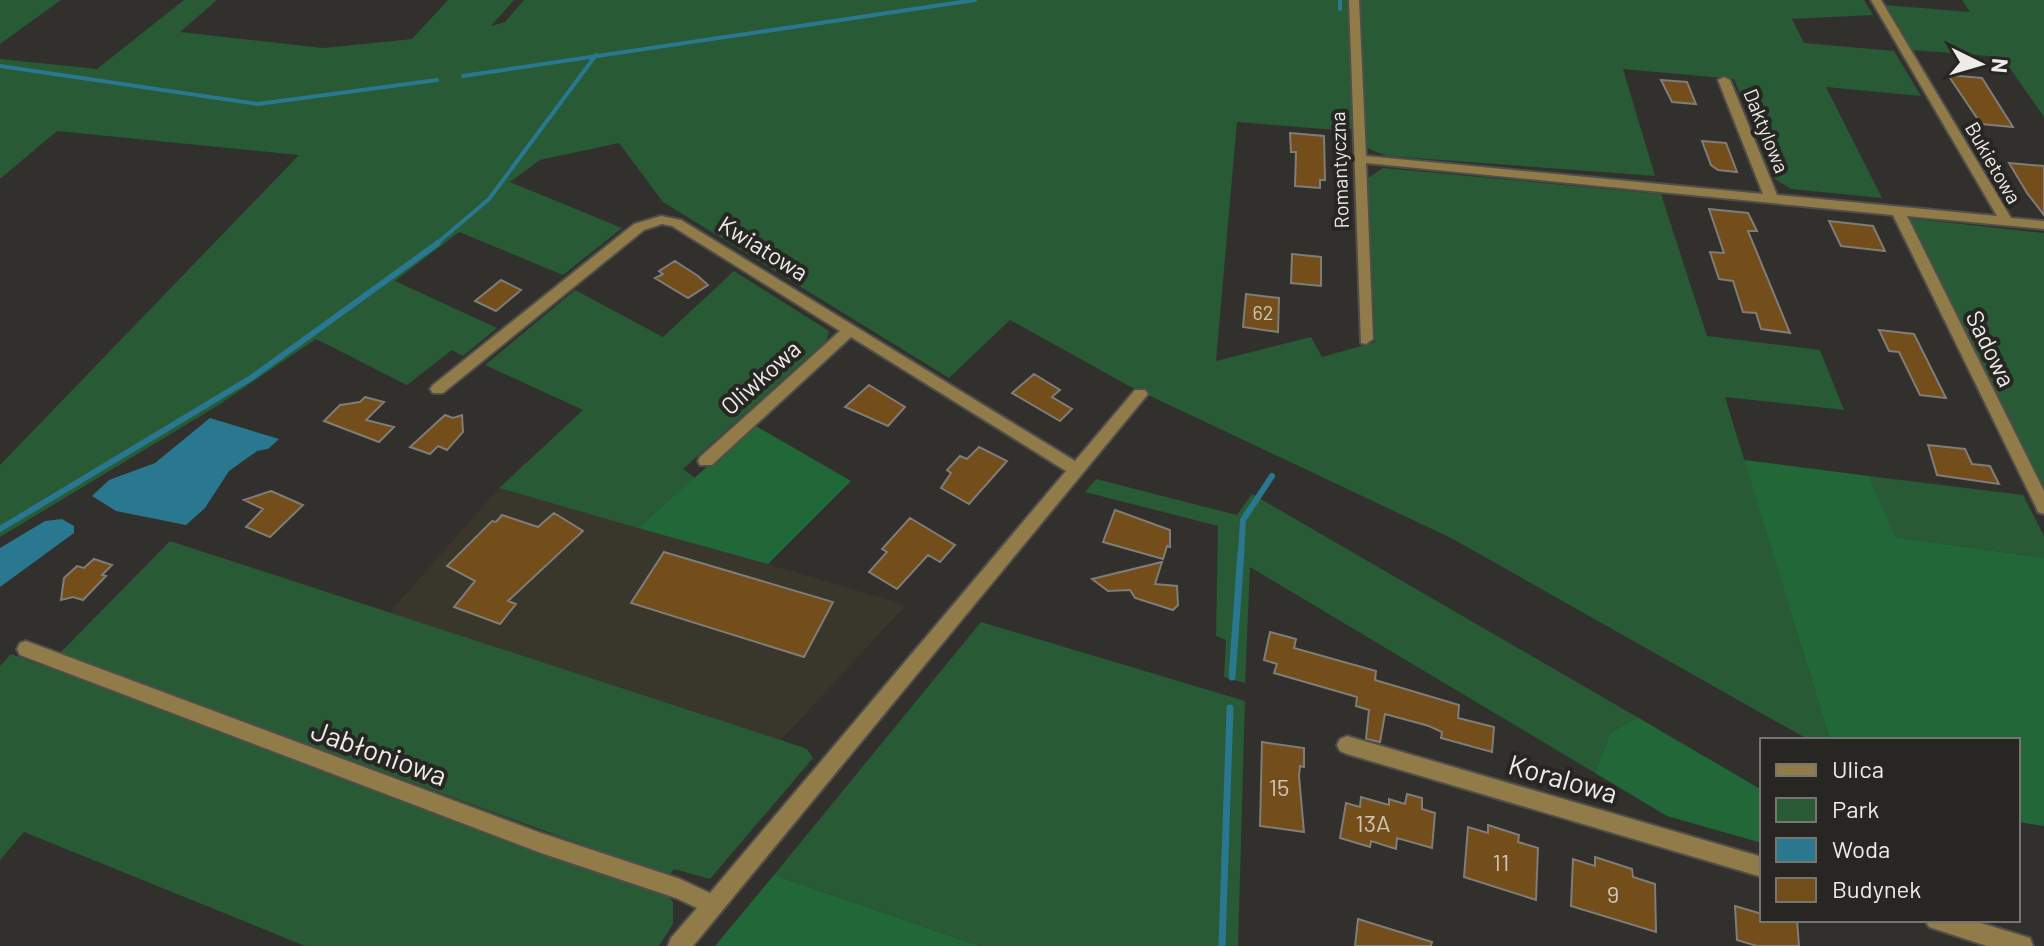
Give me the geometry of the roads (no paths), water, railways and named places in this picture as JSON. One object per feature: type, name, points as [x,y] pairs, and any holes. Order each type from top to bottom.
[{"type":"street","name":"Romantyczna","points":[[1354,0],[1366,339]]},
{"type":"street","name":"Bukietowa","points":[[1876,0],[2006,221]]},
{"type":"street","name":"Daktylowa","points":[[1724,80],[1771,197]]},
{"type":"street","points":[[1359,159],[2044,225]]},
{"type":"street","name":"Sadowa","points":[[1897,209],[2044,507]]},
{"type":"street","name":"Kwiatowa","points":[[438,389],[639,227],[661,220],[676,223],[848,332],[1077,470]]},
{"type":"street","name":"Oliwkowa","points":[[706,461],[848,332]]},
{"type":"street","points":[[679,946],[1140,394]]},
{"type":"street","name":"Jabłoniowa","points":[[26,649],[512,832],[680,889],[714,906]]},
{"type":"street","name":"Koralowa","points":[[1347,745],[1760,866]]},
{"type":"street","points":[[1943,922],[2022,946]]},
{"type":"water","points":[[210,418],[279,439],[268,449],[257,451],[229,471],[205,508],[186,525],[116,511],[92,496],[109,480],[155,463]]},
{"type":"water","points":[[62,519],[74,526],[74,533],[0,587],[0,548],[45,521]]},
{"type":"waterway","points":[[595,56],[975,0]]},
{"type":"waterway","points":[[1340,0],[1340,9]]},
{"type":"waterway","points":[[435,245],[489,199],[595,56]]},
{"type":"waterway","points":[[463,76],[595,56]]},
{"type":"waterway","points":[[0,66],[258,104],[437,80]]},
{"type":"waterway","points":[[0,529],[251,378],[438,243]]},
{"type":"waterway","points":[[1241,554],[1243,520],[1272,476]]},
{"type":"waterway","points":[[1232,677],[1241,552]]},
{"type":"waterway","points":[[1222,946],[1230,708]]}]
